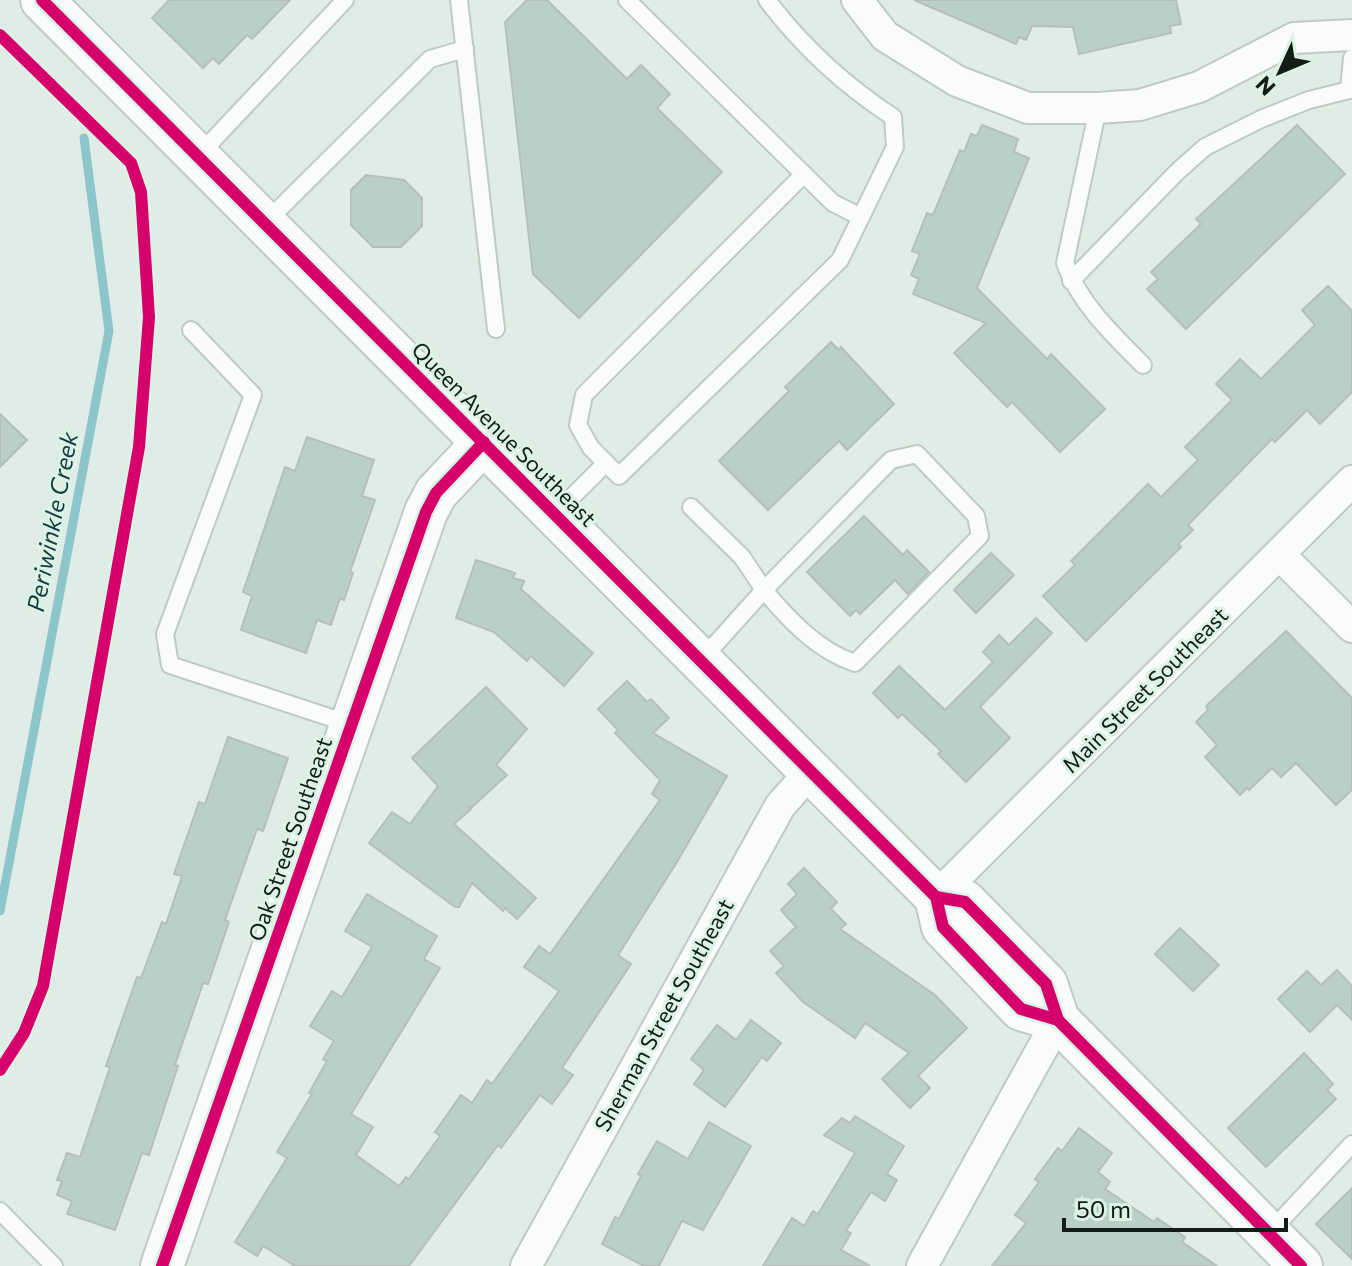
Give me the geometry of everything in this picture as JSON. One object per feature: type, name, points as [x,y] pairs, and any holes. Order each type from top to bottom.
[{"type":"main road","name":"Queen Avenue Southeast","points":[[42,0],[936,897],[943,927],[1021,1009],[1058,1020],[1301,1266]]},
{"type":"main road","name":"Oak Street Southeast","points":[[162,1266],[426,512],[436,493],[484,442]]},
{"type":"street","points":[[857,0],[885,36],[957,81],[1028,108],[1140,105],[1199,87],[1294,38],[1352,35]]},
{"type":"street","name":"Main Street Southeast","points":[[936,897],[1352,481]]},
{"type":"street","points":[[1280,555],[1352,627]]},
{"type":"street","name":"Sherman Street Southeast","points":[[526,1266],[780,806],[811,771]]},
{"type":"street","points":[[922,1266],[1058,1020]]},
{"type":"lane","points":[[198,156],[345,0]]},
{"type":"lane","points":[[459,0],[496,329]]},
{"type":"lane","points":[[627,0],[833,203],[861,217]]},
{"type":"lane","points":[[767,0],[794,36],[861,96],[893,117],[895,147],[840,260],[619,476],[591,448],[578,425],[584,395],[804,174]]},
{"type":"lane","points":[[265,223],[430,59],[465,49]]},
{"type":"lane","points":[[1071,281],[1205,147],[1261,119],[1309,100],[1349,90],[1352,58]]},
{"type":"lane","points":[[1098,108],[1065,263],[1071,281],[1106,328],[1143,365]]},
{"type":"lane","points":[[191,330],[253,395],[165,634],[170,665],[352,725]]},
{"type":"lane","points":[[691,507],[742,557],[764,590],[787,617],[835,656],[855,663],[980,536],[976,516],[917,454],[891,460],[764,590],[701,660]]},
{"type":"lane","points":[[555,513],[606,463]]},
{"type":"lane","points":[[1269,1234],[1352,1144]]},
{"type":"lane","points":[[0,1211],[54,1266]]},
{"type":"building","points":[[169,0],[290,0],[252,39],[247,35],[219,64],[213,58],[203,68],[152,18]]},
{"type":"building","points":[[527,0],[547,0],[627,79],[641,65],[670,94],[657,108],[722,172],[579,318],[533,274],[505,22]]},
{"type":"building","points":[[914,0],[1176,0],[1181,24],[1170,26],[1171,33],[1079,54],[1073,27],[1032,26],[1026,40],[1019,37],[1016,44]]},
{"type":"building","points":[[982,125],[1018,139],[1014,152],[1029,158],[977,288],[1047,359],[1051,354],[1105,409],[1060,452],[1012,402],[1007,407],[954,353],[986,323],[913,294],[919,279],[911,275],[920,254],[912,251],[927,213],[933,215],[960,150],[964,152],[971,134],[977,136]]},
{"type":"building","points":[[1297,125],[1345,174],[1186,329],[1147,289],[1158,279],[1151,272],[1201,224],[1196,219]]},
{"type":"building","points":[[366,175],[404,180],[422,198],[422,226],[401,247],[373,247],[351,225],[351,190]]},
{"type":"building","points":[[1328,286],[1352,311],[1352,392],[1320,424],[1307,410],[1275,442],[1272,439],[1188,525],[1193,530],[1178,544],[1181,547],[1086,641],[1043,596],[1075,565],[1071,561],[1148,484],[1161,497],[1198,460],[1185,447],[1232,400],[1216,384],[1240,359],[1261,379],[1315,325],[1302,310]]},
{"type":"building","points":[[831,342],[839,350],[841,347],[894,404],[847,450],[839,441],[768,510],[719,461],[789,391],[785,387]]},
{"type":"building","points":[[0,414],[27,440],[0,467]]},
{"type":"building","points":[[307,437],[374,460],[362,496],[375,500],[350,572],[353,573],[344,600],[340,598],[331,625],[317,620],[306,653],[241,630],[252,596],[243,592],[285,467],[295,471]]},
{"type":"building","points":[[864,516],[903,555],[907,550],[929,572],[908,594],[895,580],[860,614],[856,610],[850,616],[807,572]]},
{"type":"building","points":[[991,553],[1014,575],[976,613],[954,590]]},
{"type":"building","points":[[476,560],[515,573],[513,578],[524,581],[521,589],[593,653],[564,686],[531,656],[527,661],[494,632],[456,618]]},
{"type":"building","points":[[1036,618],[1052,633],[980,707],[1010,738],[966,782],[938,754],[941,751],[902,714],[898,718],[873,693],[899,666],[945,710],[993,662],[983,652],[999,635],[1009,645]]},
{"type":"building","points":[[1286,631],[1352,698],[1352,790],[1336,805],[1296,763],[1281,777],[1272,768],[1240,795],[1205,757],[1217,745],[1196,722],[1208,710],[1206,706]]},
{"type":"building","points":[[627,681],[647,702],[651,699],[669,718],[653,733],[727,776],[618,955],[631,964],[562,1068],[573,1075],[552,1104],[540,1095],[501,1148],[498,1145],[409,1266],[295,1266],[263,1246],[257,1256],[235,1242],[287,1158],[277,1152],[312,1094],[309,1093],[327,1061],[323,1059],[334,1041],[310,1026],[332,991],[342,997],[372,947],[345,931],[367,894],[437,936],[424,959],[440,968],[351,1114],[373,1127],[356,1155],[399,1186],[406,1177],[409,1179],[440,1136],[435,1132],[461,1095],[472,1103],[487,1080],[492,1084],[559,991],[524,967],[539,946],[550,954],[660,800],[652,794],[660,780],[615,733],[618,730],[598,709]]},
{"type":"building","points":[[486,687],[527,729],[496,765],[507,775],[472,807],[468,807],[471,809],[454,824],[536,898],[517,919],[505,908],[503,911],[472,883],[459,907],[455,907],[369,843],[392,812],[410,824],[438,786],[412,758]]},
{"type":"building","points":[[228,737],[288,758],[263,831],[257,829],[225,920],[229,922],[208,984],[203,983],[149,1155],[142,1153],[115,1230],[67,1214],[72,1201],[57,1195],[62,1181],[57,1180],[67,1153],[80,1157],[110,1067],[106,1066],[137,977],[141,978],[162,922],[166,924],[182,876],[174,874],[199,802],[205,804]]},
{"type":"building","points":[[804,868],[837,902],[831,909],[846,924],[840,929],[935,995],[967,1028],[918,1076],[930,1088],[910,1108],[882,1079],[909,1053],[865,1023],[855,1038],[803,1002],[776,973],[784,966],[770,951],[796,927],[781,910],[797,894],[788,884]]},
{"type":"building","points":[[1180,928],[1219,965],[1193,991],[1155,954]]},
{"type":"building","points":[[1337,970],[1352,986],[1352,1020],[1337,1005],[1310,1032],[1278,999],[1307,971],[1321,985]]},
{"type":"building","points":[[751,1020],[781,1043],[767,1061],[762,1057],[725,1107],[694,1084],[704,1070],[691,1059],[717,1025],[736,1040]]},
{"type":"building","points":[[1304,1053],[1333,1084],[1327,1090],[1336,1099],[1266,1167],[1228,1128]]},
{"type":"building","points":[[855,1116],[904,1146],[887,1174],[897,1180],[885,1201],[871,1192],[846,1231],[851,1233],[841,1250],[870,1266],[763,1266],[792,1218],[804,1226],[813,1211],[818,1214],[855,1153],[824,1135],[842,1118],[850,1123]]},
{"type":"building","points":[[709,1122],[751,1146],[703,1230],[682,1221],[659,1266],[644,1266],[602,1244],[615,1217],[619,1219],[641,1176],[638,1174],[657,1141],[688,1159]]},
{"type":"building","points":[[1079,1128],[1112,1153],[1098,1172],[1110,1182],[1105,1189],[1154,1222],[1157,1218],[1185,1237],[1182,1242],[1217,1266],[992,1266],[1026,1223],[1015,1215],[1039,1182],[1035,1179],[1058,1148],[1062,1151]]},
{"type":"building","points":[[1352,1188],[1352,1259],[1316,1224]]},
{"type":"waterway","name":"Periwinkle Creek","points":[[0,911],[109,331],[84,138]]},
{"type":"cycle path","points":[[42,0],[936,897],[943,927],[1021,1009],[1058,1020]]},
{"type":"cycle path","points":[[0,35],[131,163],[141,192],[149,317],[139,447],[43,986],[24,1033],[0,1070]]},
{"type":"cycle path","points":[[162,1266],[426,512],[436,493],[484,442]]},
{"type":"cycle path","points":[[936,897],[965,902],[1046,984],[1058,1020],[1301,1266]]}]
